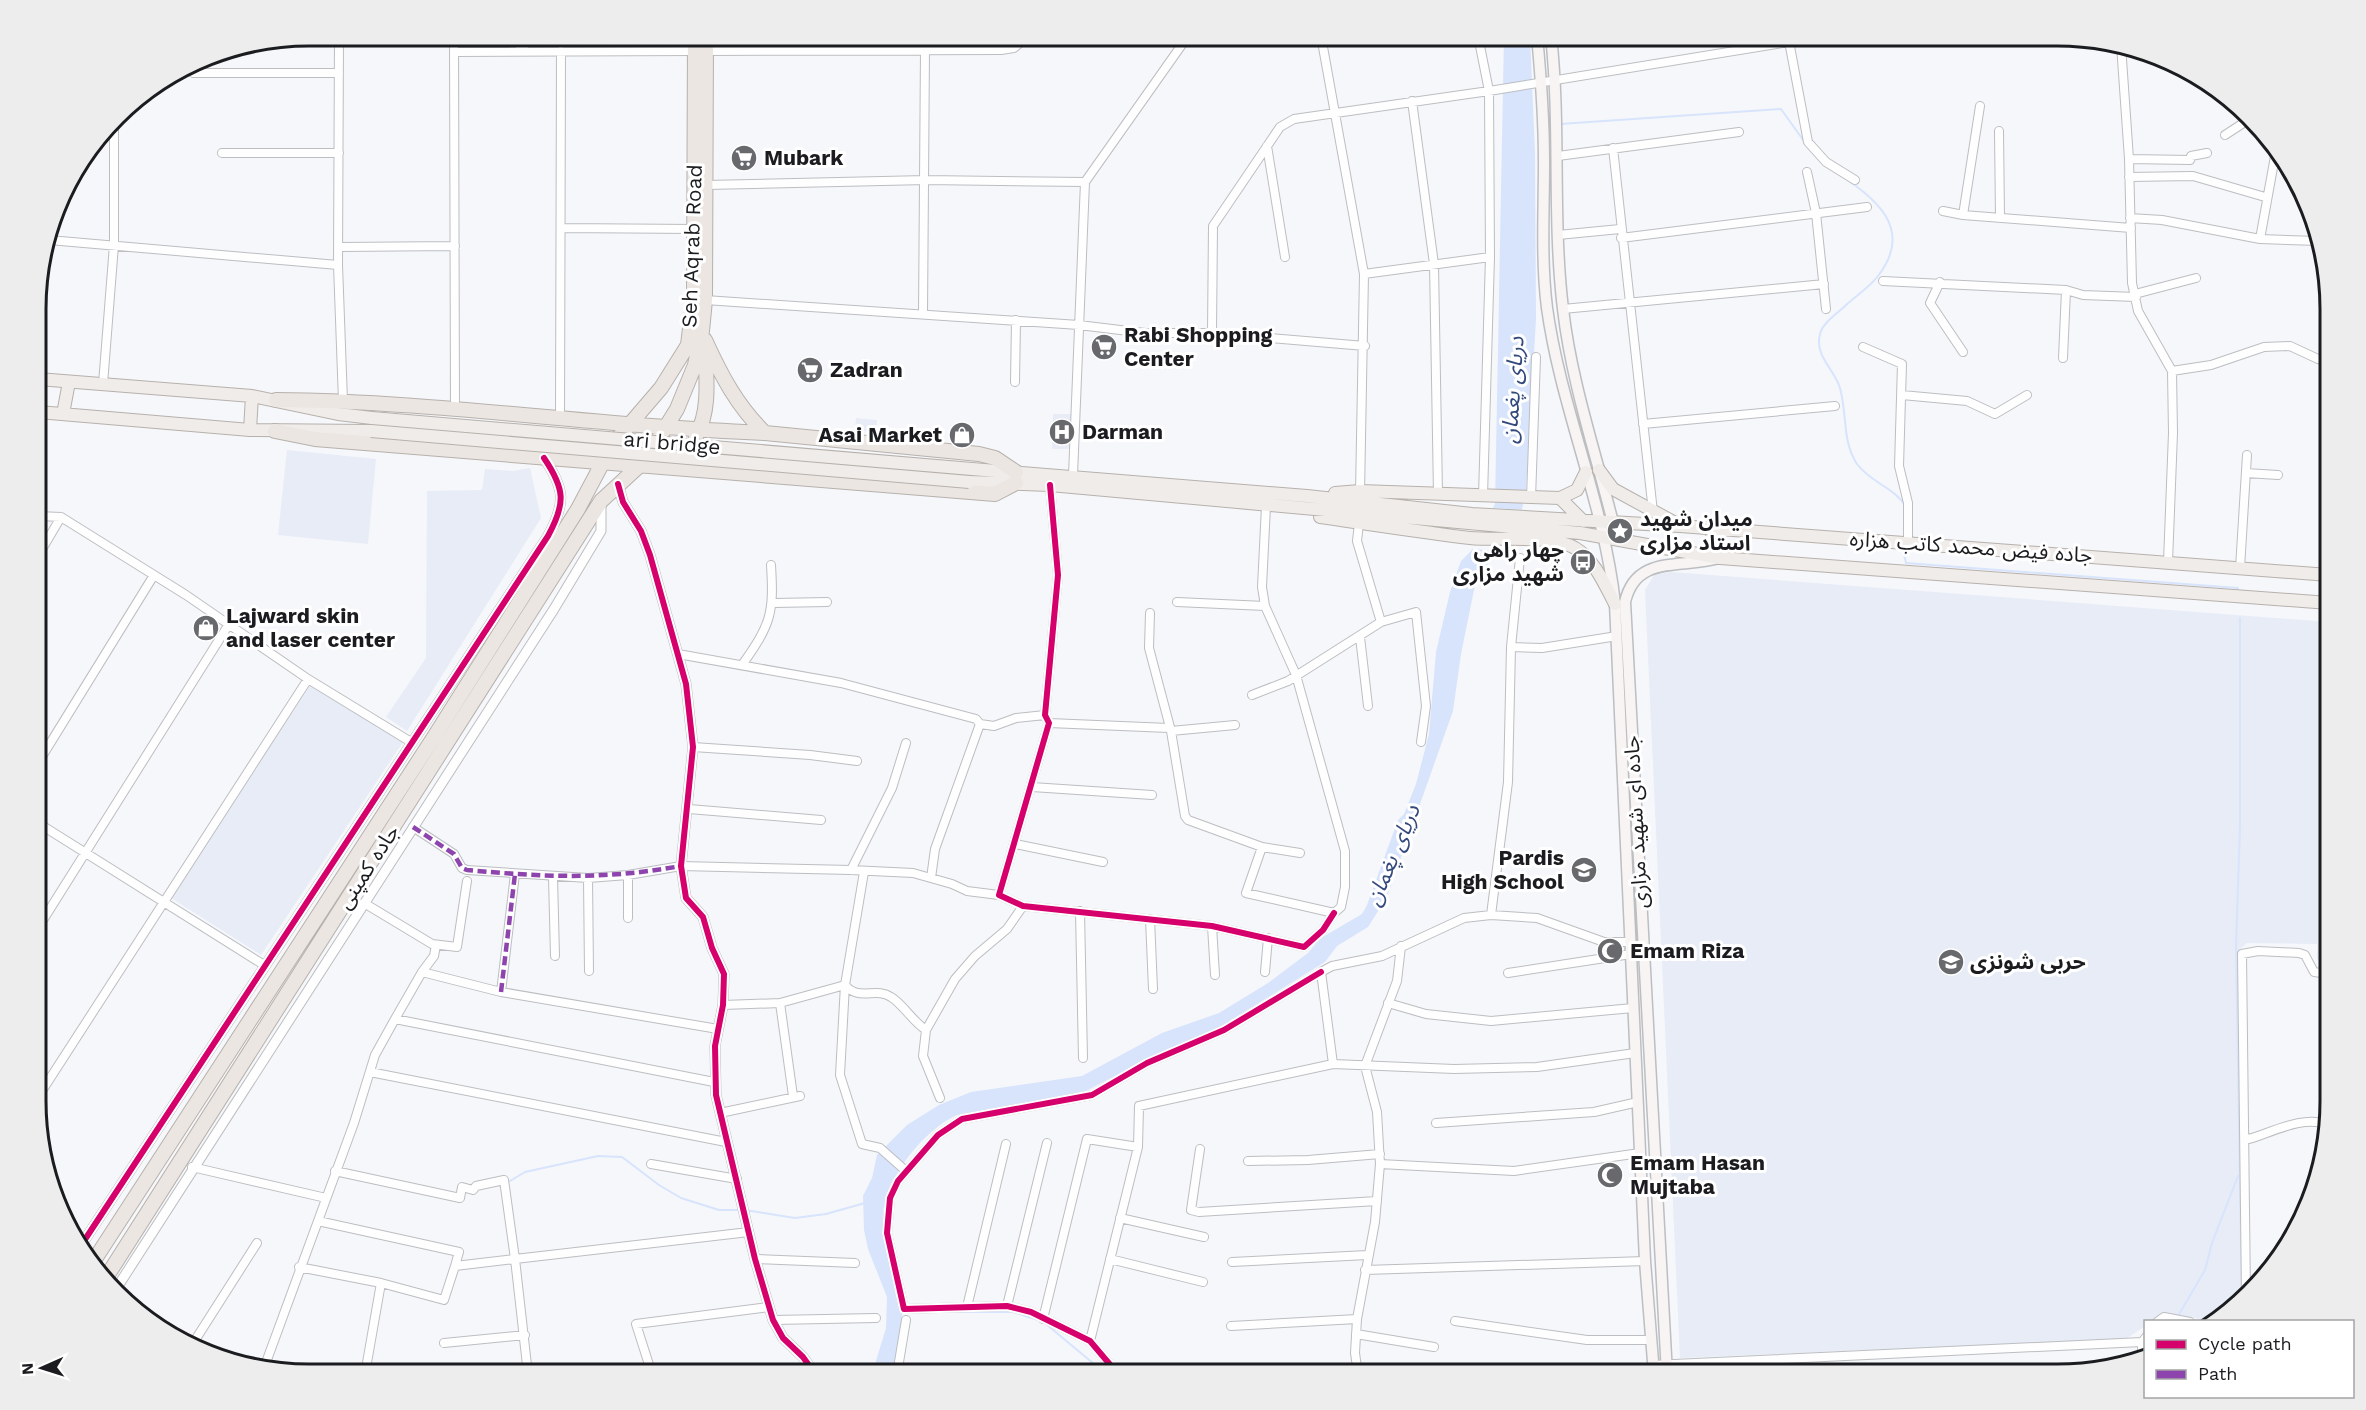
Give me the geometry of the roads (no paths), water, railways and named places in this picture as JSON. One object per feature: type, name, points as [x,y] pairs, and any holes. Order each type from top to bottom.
[{"type":"highway","name":"Seh Aqrab Road","points":[[639,466],[667,428],[691,377],[704,336],[706,185],[698,46]]},
{"type":"highway","name":"Seh Aqrab Road","points":[[602,463],[628,424],[661,388],[688,345],[693,317],[700,51],[702,46]]},
{"type":"highway","points":[[668,470],[699,430],[706,390],[704,336]]},
{"type":"highway","points":[[704,336],[727,387],[749,417],[765,433]]},
{"type":"highway","points":[[275,431],[315,439],[668,470],[995,494],[1016,477],[995,458],[980,454],[765,433],[667,428],[455,409],[343,401],[276,400]]},
{"type":"highway","name":"جاده کمپنی","points":[[97,1255],[434,736],[578,509],[602,463]]},
{"type":"highway","name":"جاده کمپنی","points":[[110,1271],[601,501],[639,466]]},
{"type":"main road","points":[[1538,46],[1542,81],[1543,238],[1547,307],[1561,383],[1593,471],[1613,489],[1680,525]]},
{"type":"main road","points":[[1552,46],[1556,79],[1558,236],[1563,309],[1593,471]]},
{"type":"main road","name":"ari bridge","points":[[46,380],[252,396],[338,414],[372,418],[972,469],[1016,477]]},
{"type":"main road","points":[[63,414],[69,382]]},
{"type":"main road","points":[[250,430],[252,396]]},
{"type":"main road","points":[[46,413],[250,430],[371,431],[969,482],[1016,477],[1073,475],[1307,496],[1359,507],[1471,538],[1525,529],[1550,542],[1575,548],[1600,576],[1615,604]]},
{"type":"main road","points":[[1359,507],[1438,495],[1560,498],[1576,490],[1593,471]]},
{"type":"main road","name":"جاده ای شهید مزاری","points":[[1593,471],[1611,538],[1645,1261],[1652,1364]]},
{"type":"main road","points":[[1016,477],[1050,485],[1266,506],[1359,507],[1472,519],[1525,529],[1611,538],[1720,558],[2319,602]]},
{"type":"main road","points":[[1191,498],[1194,486]]},
{"type":"main road","points":[[1560,498],[1583,520]]},
{"type":"main road","name":"جاده فیض محمد کاتب هزاره","points":[[1525,529],[1583,520],[1680,525],[2319,574]]},
{"type":"main road","points":[[1720,558],[1713,552],[1711,543],[1714,534],[1722,529]]},
{"type":"main road","name":"جاده ای شهید مزاری","points":[[1667,1364],[1625,602],[1629,587],[1641,572],[1653,567],[1698,564],[1720,558]]},
{"type":"street","points":[[339,46],[338,265],[343,401]]},
{"type":"street","points":[[454,46],[455,409]]},
{"type":"street","points":[[520,46],[526,51]]},
{"type":"street","points":[[454,52],[950,48],[1001,50],[1016,46]]},
{"type":"street","points":[[1073,475],[1085,182],[1181,46]]},
{"type":"street","points":[[1324,46],[1365,274],[1365,346],[1357,541],[1381,622]]},
{"type":"street","points":[[1480,46],[1489,91],[1490,257],[1487,496]]},
{"type":"street","points":[[1212,333],[1213,226],[1280,127],[1293,118],[1489,91],[1747,46]]},
{"type":"street","points":[[1789,46],[1808,142],[1826,162],[1855,180]]},
{"type":"street","points":[[923,314],[926,180],[925,49]]},
{"type":"street","points":[[560,418],[561,51]]},
{"type":"street","points":[[2122,55],[2129,159],[2132,283],[2138,311],[2172,371],[2173,433],[2168,562]]},
{"type":"street","points":[[195,73],[339,73]]},
{"type":"street","points":[[1412,102],[1434,264],[1438,495]]},
{"type":"street","points":[[1963,215],[1980,106]]},
{"type":"street","points":[[2225,135],[2242,124]]},
{"type":"street","points":[[1999,131],[2001,218]]},
{"type":"street","points":[[1558,156],[1739,132]]},
{"type":"street","points":[[103,384],[114,245],[114,134]]},
{"type":"street","points":[[1267,146],[1285,257]]},
{"type":"street","points":[[1612,148],[1653,512]]},
{"type":"street","points":[[222,153],[339,153]]},
{"type":"street","points":[[2129,159],[2190,160],[2191,156],[2207,153]]},
{"type":"street","points":[[2260,239],[2265,197],[2273,162]]},
{"type":"street","points":[[1807,172],[1816,213],[1826,309]]},
{"type":"street","points":[[2129,177],[2193,176],[2265,197]]},
{"type":"street","points":[[706,185],[926,180],[1085,182]]},
{"type":"street","points":[[1558,236],[1620,234],[1867,207]]},
{"type":"street","points":[[1942,211],[1963,215],[2131,228]]},
{"type":"street","points":[[2130,218],[2162,220],[2260,239],[2311,241]]},
{"type":"street","points":[[561,228],[695,229]]},
{"type":"street","points":[[55,240],[338,265]]},
{"type":"street","points":[[339,247],[455,246]]},
{"type":"street","points":[[1365,274],[1490,257]]},
{"type":"street","points":[[1883,280],[2066,290],[2083,295],[2135,296],[2196,278]]},
{"type":"street","points":[[1940,282],[1930,303],[1963,352]]},
{"type":"street","points":[[1563,309],[1628,301],[1719,296],[1725,293],[1824,284]]},
{"type":"street","points":[[2063,358],[2066,290]]},
{"type":"street","points":[[705,300],[1016,320],[1145,333],[1212,333],[1365,346]]},
{"type":"street","points":[[1016,320],[1016,382]]},
{"type":"street","points":[[2172,371],[2211,364],[2264,347],[2290,346],[2319,359]]},
{"type":"street","points":[[1863,347],[1902,363],[1899,466],[1908,503],[1908,542]]},
{"type":"street","points":[[1529,498],[1536,357]]},
{"type":"street","points":[[1902,395],[1967,401],[1995,414],[2027,395]]},
{"type":"street","points":[[1643,424],[1834,406]]},
{"type":"street","points":[[2240,568],[2247,455]]},
{"type":"street","points":[[86,1238],[411,742],[467,661],[557,519],[561,490],[556,476],[544,458]]},
{"type":"street","points":[[2246,473],[2277,475]]},
{"type":"street","points":[[618,484],[623,502],[641,531],[650,555],[678,654],[690,710],[693,747],[681,866],[686,898],[703,917],[712,948],[724,974],[723,1005],[718,1029],[714,1082],[726,1142],[745,1210],[755,1259],[773,1320],[783,1338],[808,1364]]},
{"type":"street","points":[[999,895],[1049,723],[1045,715],[1058,575],[1050,485]]},
{"type":"street","points":[[120,1282],[192,1167],[548,619],[601,531],[601,501]]},
{"type":"street","points":[[413,827],[454,854],[462,868],[588,878],[628,875],[681,866],[913,873],[967,891],[999,895],[1023,906],[1212,926],[1304,947],[1323,930],[1334,913],[1341,907],[1345,887],[1345,851],[1296,675],[1265,606],[1262,587],[1266,506]]},
{"type":"street","points":[[46,516],[61,517],[154,574],[308,679],[411,742]]},
{"type":"street","points":[[46,542],[61,517]]},
{"type":"street","points":[[1491,915],[1508,782],[1511,647],[1520,558]]},
{"type":"street","points":[[742,665],[769,620],[774,603],[771,565]]},
{"type":"street","points":[[46,750],[154,574]]},
{"type":"street","points":[[774,603],[827,602]]},
{"type":"street","points":[[1177,602],[1265,606]]},
{"type":"street","points":[[1252,695],[1288,681],[1381,622],[1416,612],[1426,706],[1421,742]]},
{"type":"street","points":[[1150,613],[1149,648],[1170,729],[1188,820],[1262,847],[1300,854]]},
{"type":"street","points":[[46,916],[229,624]]},
{"type":"street","points":[[1511,647],[1542,648],[1617,636]]},
{"type":"street","points":[[1360,637],[1368,706]]},
{"type":"street","points":[[678,654],[841,683],[976,719],[980,724],[994,726],[1016,718],[1045,715]]},
{"type":"street","points":[[46,1085],[308,679]]},
{"type":"street","points":[[1049,723],[1170,729],[1235,725]]},
{"type":"street","points":[[931,878],[934,849],[980,724]]},
{"type":"street","points":[[851,870],[892,788],[906,743]]},
{"type":"street","points":[[693,747],[810,755],[857,761]]},
{"type":"street","points":[[1032,787],[1152,795]]},
{"type":"street","points":[[688,809],[821,820]]},
{"type":"street","points":[[46,828],[264,965]]},
{"type":"street","points":[[1015,844],[1103,862]]},
{"type":"street","points":[[1262,847],[1246,893],[1334,913]]},
{"type":"street","points":[[864,872],[845,986],[840,1076],[862,1144],[880,1148],[904,1170]]},
{"type":"street","points":[[501,992],[515,874]]},
{"type":"street","points":[[628,875],[628,918]]},
{"type":"street","points":[[553,877],[555,956]]},
{"type":"street","points":[[588,878],[589,971]]},
{"type":"street","points":[[364,903],[436,945],[459,945],[466,881]]},
{"type":"street","points":[[939,1098],[923,1056],[926,1030],[956,979],[975,956],[1007,930],[1023,906]]},
{"type":"street","points":[[1080,911],[1083,1058]]},
{"type":"street","points":[[1110,1364],[1090,1341],[1031,1312],[1007,1306],[904,1309],[886,1225],[894,1186],[904,1170],[938,1135],[962,1119],[1092,1095],[1147,1063],[1224,1030],[1332,964],[1382,956],[1464,918],[1491,915],[1537,918],[1604,942],[1630,942]]},
{"type":"street","points":[[1150,919],[1153,989]]},
{"type":"street","points":[[1212,926],[1215,975]]},
{"type":"street","points":[[1265,972],[1268,938]]},
{"type":"street","points":[[267,1359],[375,1055],[422,972],[434,956],[436,945]]},
{"type":"street","points":[[1358,1364],[1357,1319],[1377,1201],[1380,1164],[1377,1112],[1365,1066],[1397,981],[1401,946]]},
{"type":"street","points":[[2246,1282],[2242,954],[2258,951],[2299,952],[2305,955],[2314,972],[2319,973]]},
{"type":"street","points":[[1508,973],[1631,954]]},
{"type":"street","points":[[422,972],[501,992],[718,1029]]},
{"type":"street","points":[[1321,972],[1333,1064]]},
{"type":"street","points":[[723,1005],[780,1003],[845,986]]},
{"type":"street","points":[[845,986],[851,992],[860,994],[880,993],[891,996],[926,1030]]},
{"type":"street","points":[[720,1113],[797,1096],[780,1003]]},
{"type":"street","points":[[1388,1003],[1426,1014],[1491,1021],[1633,1008]]},
{"type":"street","points":[[395,1019],[714,1082]]},
{"type":"street","points":[[1090,1341],[1138,1148],[1139,1106],[1333,1064],[1454,1069],[1537,1067],[1635,1053]]},
{"type":"street","points":[[370,1072],[726,1142]]},
{"type":"street","points":[[1436,1123],[1594,1112],[1638,1102]]},
{"type":"street","points":[[2245,1137],[2249,1139],[2293,1124],[2318,1124]]},
{"type":"street","points":[[1043,1319],[1087,1139],[1138,1148]]},
{"type":"street","points":[[1007,1306],[1047,1143]]},
{"type":"street","points":[[967,1307],[1006,1144]]},
{"type":"street","points":[[1200,1149],[1191,1210],[1199,1212],[1377,1201]]},
{"type":"street","points":[[1380,1164],[1514,1171],[1640,1153]]},
{"type":"street","points":[[1248,1161],[1308,1160],[1380,1154]]},
{"type":"street","points":[[651,1164],[737,1179]]},
{"type":"street","points":[[192,1167],[326,1198]]},
{"type":"street","points":[[335,1171],[460,1198],[462,1187],[473,1190],[476,1186],[504,1180],[527,1364]]},
{"type":"street","points":[[1120,1218],[1204,1237]]},
{"type":"street","points":[[300,1267],[381,1283],[444,1300],[459,1252],[318,1221]]},
{"type":"street","points":[[455,1266],[749,1232]]},
{"type":"street","points":[[197,1338],[257,1243]]},
{"type":"street","points":[[1232,1262],[1367,1255]]},
{"type":"street","points":[[755,1259],[855,1263]]},
{"type":"street","points":[[1110,1259],[1203,1282]]},
{"type":"street","points":[[1365,1270],[1645,1261]]},
{"type":"street","points":[[367,1364],[381,1283]]},
{"type":"street","points":[[649,1364],[636,1324],[769,1307]]},
{"type":"street","points":[[773,1320],[876,1318]]},
{"type":"street","points":[[1231,1326],[1357,1319]]},
{"type":"street","points":[[899,1364],[906,1320]]},
{"type":"street","points":[[1455,1321],[1587,1340],[1650,1340]]},
{"type":"street","points":[[1356,1334],[1434,1347]]},
{"type":"street","points":[[444,1343],[525,1335]]},
{"type":"street","points":[[1746,1364],[2144,1339]]},
{"type":"water","name":"دریای پغمان","points":[[1504,46],[1530,46],[1535,153],[1536,319],[1526,490],[1522,509],[1498,554],[1481,571],[1475,585],[1461,654],[1453,711],[1387,897],[1368,927],[1337,946],[1325,962],[1218,1028],[1153,1056],[1084,1092],[957,1115],[930,1133],[917,1146],[896,1176],[888,1192],[884,1208],[884,1235],[901,1299],[902,1326],[894,1364],[875,1364],[886,1328],[887,1297],[868,1249],[864,1230],[863,1196],[872,1178],[877,1155],[907,1125],[939,1105],[971,1092],[1082,1076],[1162,1033],[1219,1013],[1268,983],[1308,953],[1321,938],[1362,914],[1398,820],[1404,814],[1416,784],[1429,734],[1436,652],[1450,592],[1461,561],[1471,551],[1495,504]]},
{"type":"waterway","points":[[1560,124],[1781,109],[1806,144]]},
{"type":"waterway","points":[[1836,172],[1864,192],[1886,216],[1893,243],[1888,259],[1878,276],[1823,327],[1820,334],[1820,349],[1840,388],[1852,455],[1862,470],[1905,505]]},
{"type":"waterway","points":[[1903,549],[1906,563],[2238,588],[2237,592]]},
{"type":"waterway","points":[[2240,618],[2240,826],[2236,946],[2242,1286]]},
{"type":"waterway","points":[[510,1181],[525,1172],[598,1156],[622,1157],[659,1185],[681,1198],[719,1210],[739,1210]]},
{"type":"waterway","points":[[2178,1316],[2205,1270],[2212,1243],[2238,1176]]},
{"type":"waterway","points":[[745,1210],[795,1218],[826,1214],[865,1203]]},
{"type":"waterway","points":[[902,1312],[1013,1312],[1041,1321]]},
{"type":"waterway","points":[[1046,1324],[1094,1364]]},
{"type":"place","name":"Mubark","points":[[744,158]]},
{"type":"place","name":"Rabi Shopping Center","points":[[1104,347]]},
{"type":"place","name":"Zadran","points":[[810,370]]},
{"type":"place","name":"Darman","points":[[1062,432]]},
{"type":"place","name":"Asai Market","points":[[962,435]]},
{"type":"place","name":"میدان شهید استاد مزاری","points":[[1620,531]]},
{"type":"place","name":"چهار راهی شهید مزاری","points":[[1583,562]]},
{"type":"place","name":"Lajward skin and laser center","points":[[206,628]]},
{"type":"place","name":"Pardis High School","points":[[1584,870]]},
{"type":"place","name":"Emam Riza","points":[[1610,951]]},
{"type":"place","name":"حربی شونزی","points":[[1951,962]]},
{"type":"place","name":"Emam Hasan Mujtaba","points":[[1610,1175]]}]
